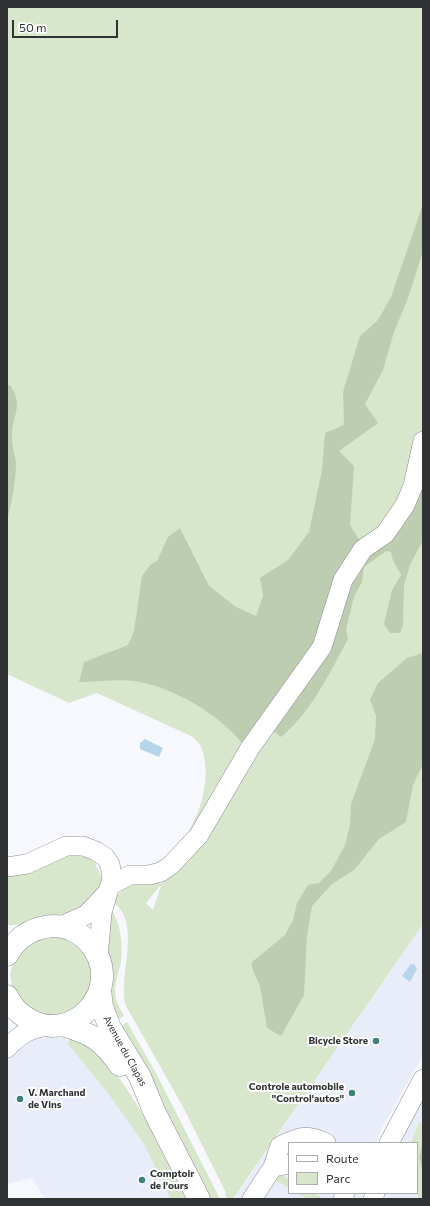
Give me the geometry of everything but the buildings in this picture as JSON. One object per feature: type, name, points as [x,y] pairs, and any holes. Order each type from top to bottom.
[{"type":"main road","points":[[7,955],[17,941],[29,932],[41,928],[59,927],[67,928],[83,936],[94,949],[98,957]]},
{"type":"main road","points":[[7,930],[29,932]]},
{"type":"main road","name":"Avenue du Clapas","points":[[98,957],[102,978],[100,990],[102,1007],[110,1028],[140,1077],[154,1111],[199,1199]]},
{"type":"main road","points":[[56,1025],[78,1018],[88,1011],[96,1001],[100,990]]},
{"type":"main road","name":"Avenue du Clapas","points":[[8,998],[18,1012],[30,1020],[88,1033],[98,1040],[107,1048],[154,1111]]},
{"type":"street","points":[[59,927],[86,915],[109,889],[130,874],[149,875],[161,872],[171,865],[199,835],[250,748],[322,647],[343,580],[363,549],[385,534],[405,505],[419,464],[423,441]]},
{"type":"street","points":[[7,867],[27,864],[66,846],[83,846],[96,851],[105,857],[112,871],[100,925],[98,957]]},
{"type":"street","points":[[7,1037],[11,1018],[8,998]]},
{"type":"street","points":[[7,1048],[24,1032],[39,1027],[56,1025]]},
{"type":"street","points":[[390,1142],[423,1079]]},
{"type":"street","points":[[252,1199],[281,1165],[280,1146],[292,1140],[303,1137],[315,1137],[324,1142]]},
{"type":"shaded area","points":[[423,924],[423,1056],[383,1126],[376,1142],[288,1142],[288,1194],[363,1194],[361,1199],[234,1199]]},
{"type":"shaded area","points":[[35,1038],[65,1038],[122,1107],[154,1153],[171,1199],[45,1199],[32,1178],[7,1184],[7,1056],[11,1052]]},
{"type":"shaded area","points":[[423,1101],[423,1199],[384,1199],[385,1194],[418,1194],[418,1142],[400,1142]]},
{"type":"green space","points":[[7,7],[423,7],[423,924],[233,1199],[227,1199],[226,1193],[182,1105],[126,1006],[124,981],[128,937],[126,923],[122,912],[113,902],[110,908],[111,905],[116,896],[124,889],[135,884],[147,882],[162,883],[163,878],[154,870],[164,862],[179,845],[187,834],[200,807],[206,778],[205,763],[200,744],[193,737],[97,693],[69,703],[7,674]],"holes":[[[160,886],[161,886],[153,910],[146,903]]]},
{"type":"green space","points":[[423,204],[423,251],[408,298],[394,332],[383,370],[365,404],[378,423],[339,451],[354,466],[350,525],[367,552],[423,466],[423,540],[410,565],[404,585],[403,626],[400,633],[390,633],[384,624],[392,590],[401,575],[391,552],[386,551],[364,567],[362,582],[354,597],[346,629],[348,639],[327,679],[302,716],[281,737],[261,721],[252,735],[242,743],[221,722],[207,712],[178,695],[163,689],[148,684],[127,680],[79,682],[84,662],[128,645],[134,631],[142,576],[150,565],[157,561],[168,537],[180,528],[209,586],[236,607],[256,616],[263,596],[260,578],[288,560],[309,532],[322,470],[325,433],[344,425],[343,392],[360,336],[378,320],[391,297]]},
{"type":"green space","points":[[7,385],[10,385],[14,393],[17,406],[12,430],[12,445],[16,463],[15,478],[7,522]]},
{"type":"green space","points":[[423,653],[423,764],[413,785],[406,822],[379,839],[354,870],[332,884],[312,906],[307,936],[304,995],[281,1036],[267,1028],[260,986],[252,968],[252,962],[285,935],[293,920],[297,903],[308,885],[319,883],[331,871],[345,845],[350,825],[351,804],[375,739],[376,716],[370,700],[378,683],[407,658]]},
{"type":"green space","points":[[64,851],[87,856],[94,861],[102,878],[102,889],[83,911],[19,925],[7,925],[7,874]]},
{"type":"green space","points":[[110,908],[117,920],[122,948],[115,995],[124,1016],[113,1022],[109,1004],[112,973],[106,944],[105,930]]},
{"type":"green space","points":[[44,934],[69,938],[82,945],[85,951],[95,983],[75,1013],[39,1017],[13,992],[10,974],[15,956]]},
{"type":"green space","points":[[127,1022],[157,1075],[220,1199],[208,1199],[118,1028]]},
{"type":"green space","points":[[69,1037],[86,1044],[104,1060],[121,1081],[153,1132],[187,1199],[171,1199],[144,1144],[108,1093],[68,1044]]},
{"type":"green space","points":[[419,1122],[423,1124],[423,1141],[419,1157],[423,1174],[423,1199],[419,1199],[417,1194],[418,1142],[411,1142]]},
{"type":"green space","points":[[423,1141],[423,1174],[419,1157]]},
{"type":"green space","points":[[279,1174],[288,1178],[288,1187],[274,1180]]},
{"type":"green space","points":[[299,1194],[315,1194],[324,1199],[308,1199]]},
{"type":"water","points":[[145,739],[163,748],[159,757],[140,749],[140,743]]},
{"type":"water","points":[[414,964],[417,969],[410,982],[402,976],[410,965]]},
{"type":"place","name":"Bicycle Store","points":[[376,1041]]},
{"type":"place","name":"Controle automobile \"Control'autos\"","points":[[352,1093]]},
{"type":"place","name":"V. Marchand de Vins","points":[[20,1099]]},
{"type":"place","name":"Comptoir de l'ours","points":[[142,1180]]}]
